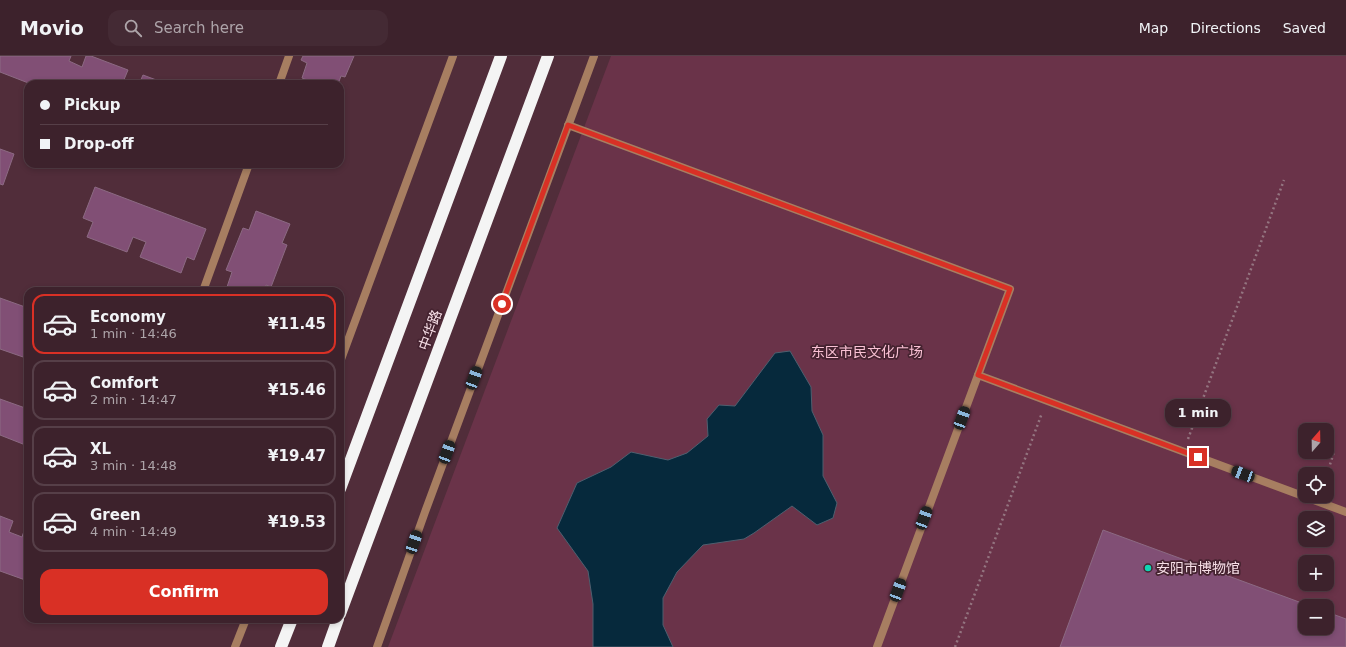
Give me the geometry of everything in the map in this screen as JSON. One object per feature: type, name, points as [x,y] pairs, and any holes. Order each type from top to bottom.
[{"type":"highway","name":"中华路","points":[[344,478],[501,56]]},
{"type":"highway","name":"中华路","points":[[344,603],[548,56]]},
{"type":"highway","points":[[281,647],[290,623]]},
{"type":"highway","points":[[328,647],[337,623]]},
{"type":"street","points":[[280,80],[289,56]]},
{"type":"street","points":[[344,351],[453,56]]},
{"type":"street","points":[[376,647],[594,56]]},
{"type":"street","points":[[568,125],[1010,289],[877,647]]},
{"type":"street","points":[[203,287],[248,168]]},
{"type":"street","points":[[978,375],[1346,512]]},
{"type":"street","points":[[235,647],[244,623]]},
{"type":"path","points":[[1184,452],[1284,180]]},
{"type":"path","points":[[955,647],[1046,401]]},
{"type":"green space","name":"东区市民文化广场","points":[[611,56],[1346,56],[1346,647],[388,647]]},
{"type":"water","points":[[790,351],[811,387],[812,411],[823,435],[823,476],[837,503],[833,518],[817,525],[792,506],[744,539],[703,545],[677,572],[663,598],[663,625],[673,647],[593,647],[593,604],[588,571],[557,528],[577,483],[611,467],[631,452],[668,460],[687,453],[708,436],[707,419],[719,405],[735,406],[775,353]]},
{"type":"building","points":[[0,56],[71,56],[69,61],[82,67],[86,56],[91,56],[128,70],[124,80],[24,80],[24,81],[0,72]]},
{"type":"building","points":[[303,56],[354,56],[345,77],[341,76],[340,80],[307,80],[302,78],[307,63],[301,60]]},
{"type":"building","points":[[143,75],[156,80],[141,80]]},
{"type":"building","points":[[0,149],[14,154],[3,185],[0,184]]},
{"type":"building","points":[[95,187],[206,229],[194,260],[187,257],[181,273],[140,257],[146,242],[133,237],[127,252],[87,237],[93,222],[83,218]]},
{"type":"building","points":[[256,211],[290,224],[282,243],[287,245],[271,287],[266,285],[265,287],[227,287],[232,272],[226,270],[243,228],[249,230]]},
{"type":"building","points":[[0,298],[24,307],[24,357],[0,349]]},
{"type":"building","points":[[0,399],[24,408],[24,444],[0,435]]},
{"type":"building","points":[[0,516],[13,521],[9,532],[22,537],[24,531],[24,580],[0,571]]},
{"type":"building","name":"安阳市博物馆","points":[[1103,530],[1298,602],[1298,635],[1334,635],[1334,615],[1346,619],[1346,647],[1060,647]]},
{"type":"place","name":"安阳市博物馆","points":[[1148,568]]},
{"type":"route","points":[[502,304],[568,125],[1010,289],[978,375],[1198,457]]}]
